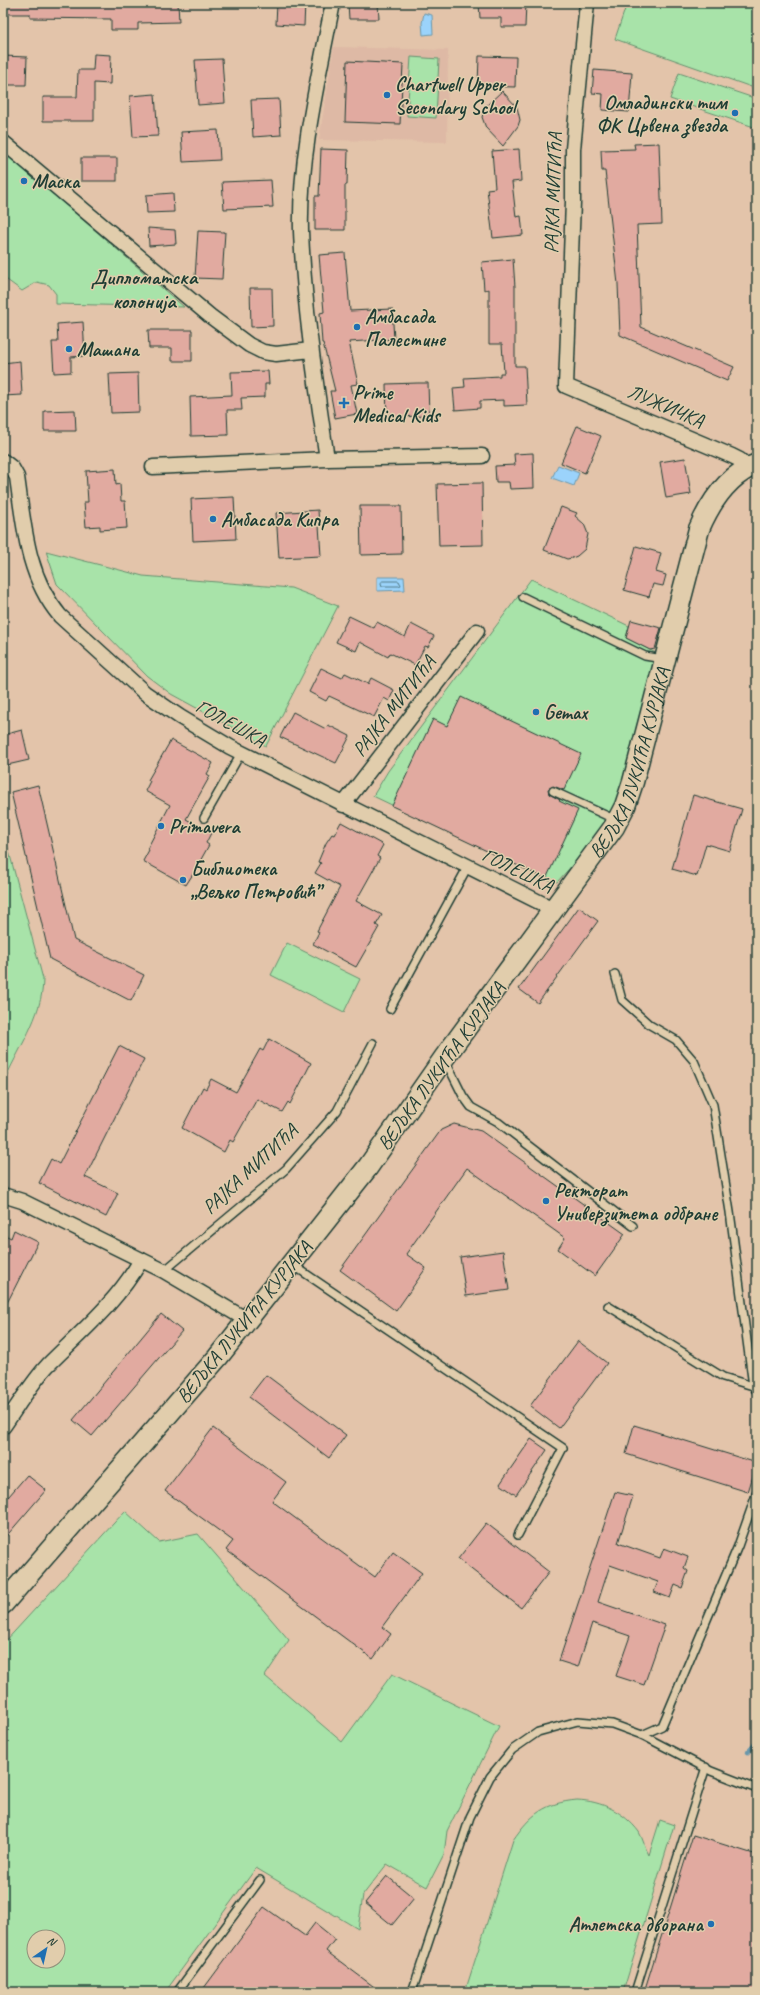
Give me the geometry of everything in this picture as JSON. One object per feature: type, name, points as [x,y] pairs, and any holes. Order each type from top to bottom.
[{"type":"street","points":[[327,459],[311,350],[301,230],[309,137],[333,3]]},
{"type":"street","name":"РАЈКА МИТИЋА","points":[[566,386],[573,209],[573,149],[587,3]]},
{"type":"street","points":[[3,142],[210,316],[249,345],[263,352],[276,354],[311,350]]},
{"type":"street","name":"ЛУЖИЧКА","points":[[566,386],[732,456],[752,466]]},
{"type":"street","points":[[153,467],[327,459],[482,456]]},
{"type":"street","name":"ГОЛЕШКА","points":[[3,461],[12,468],[17,477],[33,564],[40,585],[50,604],[60,616],[146,693],[180,718],[241,753],[467,868],[555,910]]},
{"type":"street","name":"ВЕЉКА ЛУКИЋА КУРЈАКА","points":[[3,1604],[139,1449],[292,1264],[368,1167],[444,1058],[555,910],[618,821],[633,782],[698,536],[706,513],[729,482],[752,466]]},
{"type":"street","name":"РАЈКА МИТИЋА","points":[[343,805],[477,631]]},
{"type":"street","points":[[3,1195],[22,1201],[141,1260],[247,1320]]},
{"type":"street","points":[[3,1427],[47,1366],[89,1327],[116,1298],[141,1260]]},
{"type":"lane","points":[[523,597],[645,656],[665,660]]},
{"type":"lane","points":[[204,818],[241,753]]},
{"type":"lane","points":[[553,791],[618,821]]},
{"type":"lane","points":[[390,1009],[467,868]]},
{"type":"lane","points":[[608,1306],[724,1377],[755,1389],[713,1105],[694,1061],[676,1040],[650,1025],[622,1000],[615,974]]},
{"type":"lane","name":"РАЈКА МИТИЋА","points":[[164,1272],[286,1169],[337,1111],[373,1043]]},
{"type":"lane","points":[[444,1058],[463,1096],[471,1107],[498,1122],[634,1226]]},
{"type":"lane","points":[[292,1264],[563,1448],[518,1535]]},
{"type":"lane","points":[[642,1735],[662,1726],[735,1553],[757,1492]]},
{"type":"lane","points":[[412,1992],[470,1817],[490,1777],[512,1750],[538,1732],[578,1721],[612,1724],[642,1735],[706,1767],[711,1771],[757,1789]]},
{"type":"lane","points":[[635,1992],[706,1767]]},
{"type":"lane","points":[[177,1992],[260,1880]]},
{"type":"lane","points":[[407,1992],[416,1980]]},
{"type":"shaded area","name":"Chartwell Upper Secondary School","points":[[334,47],[448,50],[447,142],[319,140]]},
{"type":"green space","points":[[627,3],[757,3],[757,89],[615,39]]},
{"type":"green space","points":[[411,57],[439,59],[436,118],[407,116]]},
{"type":"green space","name":"Омладински тим ФК Црвена звезда","points":[[679,73],[757,99],[757,128],[670,99]]},
{"type":"green space","points":[[3,151],[184,307],[56,304],[56,294],[49,285],[37,282],[22,291],[3,277]]},
{"type":"green space","points":[[46,551],[143,576],[291,588],[338,606],[266,746],[171,694],[147,676],[57,584]]},
{"type":"green space","name":"Gemax","points":[[531,579],[629,626],[626,638],[656,653],[618,797],[597,838],[557,882],[546,879],[373,796],[388,771]]},
{"type":"green space","points":[[3,829],[43,979],[42,993],[34,1020],[3,1084]]},
{"type":"green space","points":[[287,943],[360,979],[344,1012],[271,975]]},
{"type":"green space","points":[[125,1511],[159,1542],[198,1534],[289,1640],[265,1676],[342,1742],[392,1674],[499,1726],[447,1831],[444,1854],[427,1887],[387,1864],[363,1895],[358,1929],[256,1868],[165,1992],[3,1992],[3,1644]]},
{"type":"green space","points":[[577,1800],[604,1805],[619,1813],[639,1832],[649,1855],[660,1820],[674,1825],[623,1992],[465,1992],[513,1840],[526,1823],[540,1811],[556,1804]]},
{"type":"water","points":[[424,13],[432,15],[433,34],[423,35],[422,23]]},
{"type":"water","points":[[558,465],[579,473],[574,486],[552,478]]},
{"type":"water","points":[[377,577],[404,577],[405,590],[377,591]]},
{"type":"building","points":[[3,3],[178,3],[179,22],[138,23],[138,30],[111,30],[111,19],[30,18],[30,14],[3,14]]},
{"type":"building","points":[[277,3],[305,3],[304,26],[276,24]]},
{"type":"building","points":[[348,3],[378,3],[379,19],[349,19]]},
{"type":"building","points":[[479,3],[526,3],[525,27],[501,27],[501,18],[480,18]]},
{"type":"building","points":[[94,54],[111,55],[110,84],[94,83],[94,121],[43,121],[43,97],[77,97],[78,70],[93,70]]},
{"type":"building","points":[[3,56],[27,57],[26,85],[3,85]]},
{"type":"building","points":[[479,56],[516,57],[515,87],[478,86]]},
{"type":"building","points":[[222,59],[225,103],[198,105],[195,60]]},
{"type":"building","points":[[347,61],[403,64],[400,124],[345,122]]},
{"type":"building","points":[[594,70],[632,73],[629,112],[602,110],[603,94],[592,93]]},
{"type":"building","points":[[502,91],[517,107],[520,120],[518,126],[503,146],[486,128],[482,117],[486,106]]},
{"type":"building","points":[[155,94],[158,136],[133,137],[130,96]]},
{"type":"building","points":[[279,99],[281,135],[253,137],[251,100]]},
{"type":"building","points":[[218,130],[220,160],[183,162],[181,132]]},
{"type":"building","points":[[659,143],[662,224],[637,225],[641,327],[734,367],[727,381],[620,335],[618,284],[605,171],[602,171],[601,150],[635,149],[634,144]]},
{"type":"building","points":[[321,149],[348,150],[347,185],[345,185],[345,230],[315,230],[315,196],[319,196]]},
{"type":"building","points":[[519,149],[521,181],[512,182],[516,217],[521,216],[523,235],[493,238],[487,189],[495,188],[492,151]]},
{"type":"building","points":[[81,158],[117,158],[117,181],[81,181]]},
{"type":"building","points":[[271,180],[273,207],[224,209],[222,182]]},
{"type":"building","points":[[173,193],[174,212],[147,213],[146,195]]},
{"type":"building","points":[[148,228],[175,230],[176,244],[149,246]]},
{"type":"building","points":[[198,231],[225,232],[222,279],[195,278]]},
{"type":"building","points":[[345,253],[350,311],[392,309],[394,339],[349,342],[358,384],[351,385],[357,414],[335,418],[330,391],[335,391],[322,343],[320,313],[324,312],[319,255]]},
{"type":"building","points":[[513,259],[515,287],[515,366],[525,366],[527,405],[504,406],[504,400],[480,401],[480,408],[455,410],[453,388],[465,387],[464,378],[500,376],[500,373],[504,373],[502,344],[489,344],[489,289],[484,290],[482,262]]},
{"type":"building","points":[[250,288],[272,288],[273,326],[251,327]]},
{"type":"building","name":"Машана","points":[[83,322],[85,356],[71,357],[71,372],[54,373],[52,342],[58,342],[57,324]]},
{"type":"building","points":[[148,330],[192,330],[192,361],[172,361],[172,348],[149,348]]},
{"type":"building","points":[[20,361],[22,395],[3,396],[3,363]]},
{"type":"building","points":[[268,371],[269,384],[265,384],[265,397],[241,398],[242,410],[227,410],[228,435],[191,436],[190,397],[232,395],[231,372]]},
{"type":"building","points":[[138,373],[139,412],[111,413],[109,374]]},
{"type":"building","points":[[428,383],[429,416],[387,417],[386,384]]},
{"type":"building","points":[[75,410],[76,431],[44,431],[44,411]]},
{"type":"building","points":[[577,426],[601,436],[585,473],[561,463]]},
{"type":"building","points":[[533,453],[534,488],[510,489],[509,482],[496,482],[495,466],[515,465],[514,454]]},
{"type":"building","points":[[685,458],[691,494],[666,498],[660,462]]},
{"type":"building","points":[[115,469],[116,485],[120,484],[121,501],[125,501],[127,528],[100,530],[100,526],[86,527],[84,502],[88,502],[86,471]]},
{"type":"building","points":[[482,483],[483,545],[439,546],[437,484]]},
{"type":"building","name":"Амбасада Кипра","points":[[234,497],[236,539],[193,541],[191,499]]},
{"type":"building","points":[[360,506],[401,506],[402,554],[361,555]]},
{"type":"building","points":[[561,507],[577,513],[575,516],[584,524],[588,534],[585,549],[577,556],[567,559],[544,550]]},
{"type":"building","points":[[318,510],[321,556],[279,558],[276,513]]},
{"type":"building","points":[[636,546],[661,553],[656,572],[666,575],[663,586],[653,584],[649,597],[624,590]]},
{"type":"building","points":[[349,616],[374,628],[377,622],[405,637],[411,624],[434,636],[428,647],[425,646],[415,665],[390,653],[388,657],[360,642],[356,651],[336,642]]},
{"type":"building","points":[[631,620],[661,628],[655,649],[650,650],[626,638]]},
{"type":"building","points":[[321,668],[342,678],[345,673],[368,684],[371,678],[394,690],[389,701],[384,698],[374,717],[329,696],[326,701],[309,692]]},
{"type":"building","points":[[461,697],[581,754],[564,790],[553,786],[548,789],[549,794],[560,800],[559,801],[578,810],[546,879],[392,806],[433,719],[447,726]]},
{"type":"building","points":[[293,712],[326,729],[328,725],[350,736],[336,763],[280,737]]},
{"type":"building","points":[[22,730],[29,760],[3,766],[3,735]]},
{"type":"building","points":[[171,740],[213,763],[207,774],[210,776],[186,819],[211,833],[206,843],[209,845],[186,885],[143,861],[149,850],[147,849],[170,805],[145,791],[150,781],[148,780]]},
{"type":"building","points":[[38,785],[74,940],[144,975],[131,1001],[50,959],[11,792]]},
{"type":"building","points":[[693,795],[742,809],[730,851],[706,844],[697,876],[672,869]]},
{"type":"building","points":[[341,822],[383,845],[377,856],[380,858],[356,901],[382,915],[376,925],[379,927],[356,967],[313,944],[319,932],[317,931],[340,887],[315,873],[321,863],[318,862],[326,843],[332,834],[334,835]]},
{"type":"building","points":[[579,907],[598,921],[538,1003],[519,989]]},
{"type":"building","points":[[269,1039],[311,1063],[290,1104],[288,1102],[282,1112],[257,1099],[233,1142],[230,1140],[224,1152],[182,1128],[203,1087],[206,1089],[211,1079],[236,1092],[260,1049],[263,1051]]},
{"type":"building","points":[[119,1046],[144,1059],[85,1177],[118,1193],[106,1217],[39,1183],[51,1159],[59,1164]]},
{"type":"building","name":"Ректорат Универзитета одбране","points":[[454,1124],[481,1131],[625,1234],[595,1276],[558,1249],[565,1238],[467,1168],[406,1254],[426,1268],[396,1311],[340,1270],[441,1130]]},
{"type":"building","points":[[14,1230],[38,1242],[3,1311],[3,1234],[11,1238]]},
{"type":"building","points":[[503,1251],[509,1290],[466,1296],[460,1257]]},
{"type":"building","points":[[161,1314],[182,1331],[92,1436],[73,1420]]},
{"type":"building","points":[[578,1341],[607,1363],[559,1428],[530,1406]]},
{"type":"building","points":[[266,1375],[346,1435],[329,1458],[249,1397]]},
{"type":"building","points":[[634,1425],[757,1463],[748,1492],[626,1454]]},
{"type":"building","points":[[213,1428],[286,1482],[272,1501],[375,1577],[393,1552],[422,1573],[382,1627],[391,1634],[373,1659],[226,1550],[233,1541],[165,1491]]},
{"type":"building","points":[[531,1439],[547,1450],[516,1495],[500,1484]]},
{"type":"building","points":[[27,1475],[46,1490],[3,1540],[3,1503]]},
{"type":"building","points":[[615,1492],[633,1496],[618,1543],[660,1558],[664,1548],[688,1557],[684,1568],[688,1571],[682,1588],[675,1585],[670,1598],[654,1592],[658,1582],[610,1565],[598,1602],[665,1625],[644,1685],[616,1676],[630,1636],[592,1623],[578,1667],[559,1661]]},
{"type":"building","points":[[486,1523],[549,1572],[521,1608],[458,1559]]},
{"type":"building","name":"Атлетска дворана","points":[[693,1835],[757,1855],[757,1992],[644,1992]]},
{"type":"building","points":[[387,1876],[414,1898],[392,1925],[365,1903]]},
{"type":"building","points":[[264,1907],[305,1936],[315,1923],[335,1939],[326,1951],[381,1992],[201,1992]]},
{"type":"waterway","points":[[748,1752],[757,1742]]},
{"type":"place","name":"Chartwell Upper Secondary School","points":[[387,95]]},
{"type":"place","name":"Омладински тим ФК Црвена звезда","points":[[735,113]]},
{"type":"place","name":"Маска","points":[[24,181]]},
{"type":"place","name":"Амбасада Палестине","points":[[357,327]]},
{"type":"place","name":"Машана","points":[[69,349]]},
{"type":"place","name":"Prime Medical Kids","points":[[344,403]]},
{"type":"place","name":"Амбасада Кипра","points":[[213,519]]},
{"type":"place","name":"Gemax","points":[[536,712]]},
{"type":"place","name":"Primavera","points":[[161,826]]},
{"type":"place","name":"Библиотека „Вељко Петровић”","points":[[183,880]]},
{"type":"place","name":"Ректорат Универзитета одбране","points":[[546,1201]]},
{"type":"place","name":"Атлетска дворана","points":[[711,1924]]},
{"type":"district","name":"Дипломатска колонија","points":[[144,289]]}]
